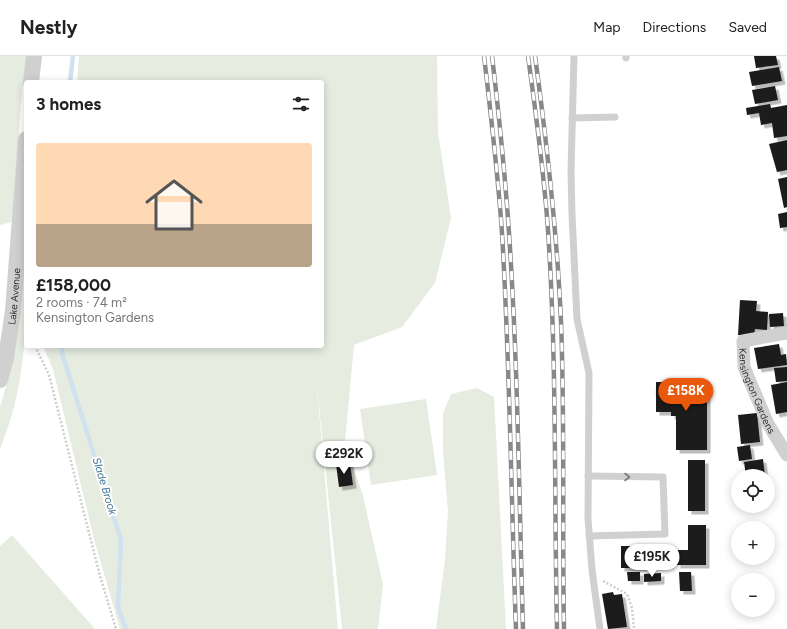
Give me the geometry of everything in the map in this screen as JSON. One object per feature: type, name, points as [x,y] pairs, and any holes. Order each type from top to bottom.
[{"type":"street","points":[[31,80],[34,56]]},
{"type":"street","name":"Lake Avenue","points":[[0,380],[6,358],[13,311],[24,165]]},
{"type":"street","name":"Kensington Gardens","points":[[786,333],[743,341],[744,366],[768,424],[787,455]]},
{"type":"lane","points":[[574,56],[572,207],[577,319],[589,373],[589,536],[600,629]]},
{"type":"lane","points":[[572,118],[615,118]]},
{"type":"lane","points":[[588,476],[663,477],[665,534],[589,536]]},
{"type":"path","points":[[36,348],[49,375],[100,576],[116,629]]},
{"type":"path","points":[[600,579],[627,594],[632,608],[634,629]]},
{"type":"shaded area","points":[[0,56],[26,56],[12,222],[0,225]]},
{"type":"shaded area","points":[[79,56],[437,56],[438,132],[451,218],[435,283],[402,327],[354,345],[345,441],[363,496],[383,584],[378,629],[342,629],[316,377],[338,629],[120,629],[94,539],[53,369],[44,348],[324,348],[324,80],[77,80]]},
{"type":"shaded area","points":[[24,267],[24,347],[21,372],[9,423],[0,449],[0,407],[10,373],[19,326]]},
{"type":"shaded area","points":[[477,388],[494,397],[506,629],[436,629],[445,560],[448,512],[443,451],[443,413],[451,394]]},
{"type":"shaded area","points":[[426,399],[437,475],[371,485],[360,409]]},
{"type":"shaded area","points":[[12,535],[95,629],[0,629],[0,546]]},
{"type":"building","points":[[754,56],[776,56],[778,65],[756,68]]},
{"type":"building","points":[[779,67],[782,81],[752,86],[749,72]]},
{"type":"building","points":[[775,86],[778,100],[755,104],[752,90]]},
{"type":"building","points":[[770,104],[771,108],[787,105],[787,136],[774,138],[772,123],[761,125],[759,113],[747,115],[746,108]]},
{"type":"building","points":[[787,140],[787,170],[777,172],[769,144]]},
{"type":"building","points":[[787,177],[787,207],[784,208],[778,179]]},
{"type":"building","points":[[787,212],[787,227],[780,228],[778,214]]},
{"type":"building","points":[[740,300],[757,301],[756,311],[768,312],[767,330],[755,329],[754,336],[738,335]]},
{"type":"building","points":[[783,313],[784,326],[770,327],[769,314]]},
{"type":"building","points":[[779,344],[781,355],[786,354],[787,365],[758,369],[754,348]]},
{"type":"building","points":[[787,367],[787,381],[776,382],[774,368]]},
{"type":"building","points":[[656,382],[707,382],[707,450],[676,450],[676,416],[671,416],[671,412],[656,412]]},
{"type":"building","points":[[787,382],[787,412],[776,414],[771,385]]},
{"type":"building","points":[[757,413],[760,442],[741,444],[738,415]]},
{"type":"building","points":[[750,445],[752,459],[739,461],[737,447]]},
{"type":"building","points":[[763,459],[764,469],[745,469],[744,462]]},
{"type":"building","points":[[688,460],[705,460],[705,511],[688,511]]},
{"type":"building","points":[[350,463],[353,485],[339,487],[336,464]]},
{"type":"building","points":[[688,525],[706,525],[706,565],[677,565],[677,550],[688,550]]},
{"type":"building","points":[[621,546],[643,546],[643,568],[621,568]]},
{"type":"building","points":[[656,546],[670,546],[670,565],[656,565]]},
{"type":"building","points":[[627,572],[640,572],[640,581],[628,581]]},
{"type":"building","points":[[679,572],[691,572],[692,591],[680,591]]},
{"type":"building","points":[[661,573],[661,581],[644,582],[644,574]]},
{"type":"building","points":[[613,592],[614,595],[622,594],[627,627],[608,629],[602,594]]},
{"type":"waterway","name":"Slade Brook","points":[[70,80],[73,56]]},
{"type":"waterway","name":"Slade Brook","points":[[62,348],[62,353],[121,540],[118,607],[126,629]]},
{"type":"railway","points":[[484,56],[496,167],[505,282],[516,629]]},
{"type":"railway","points":[[492,56],[504,167],[512,282],[523,629]]},
{"type":"railway","points":[[528,56],[544,186],[551,280],[554,380],[557,629]]},
{"type":"railway","points":[[535,56],[551,188],[561,321],[563,398],[564,629]]}]
